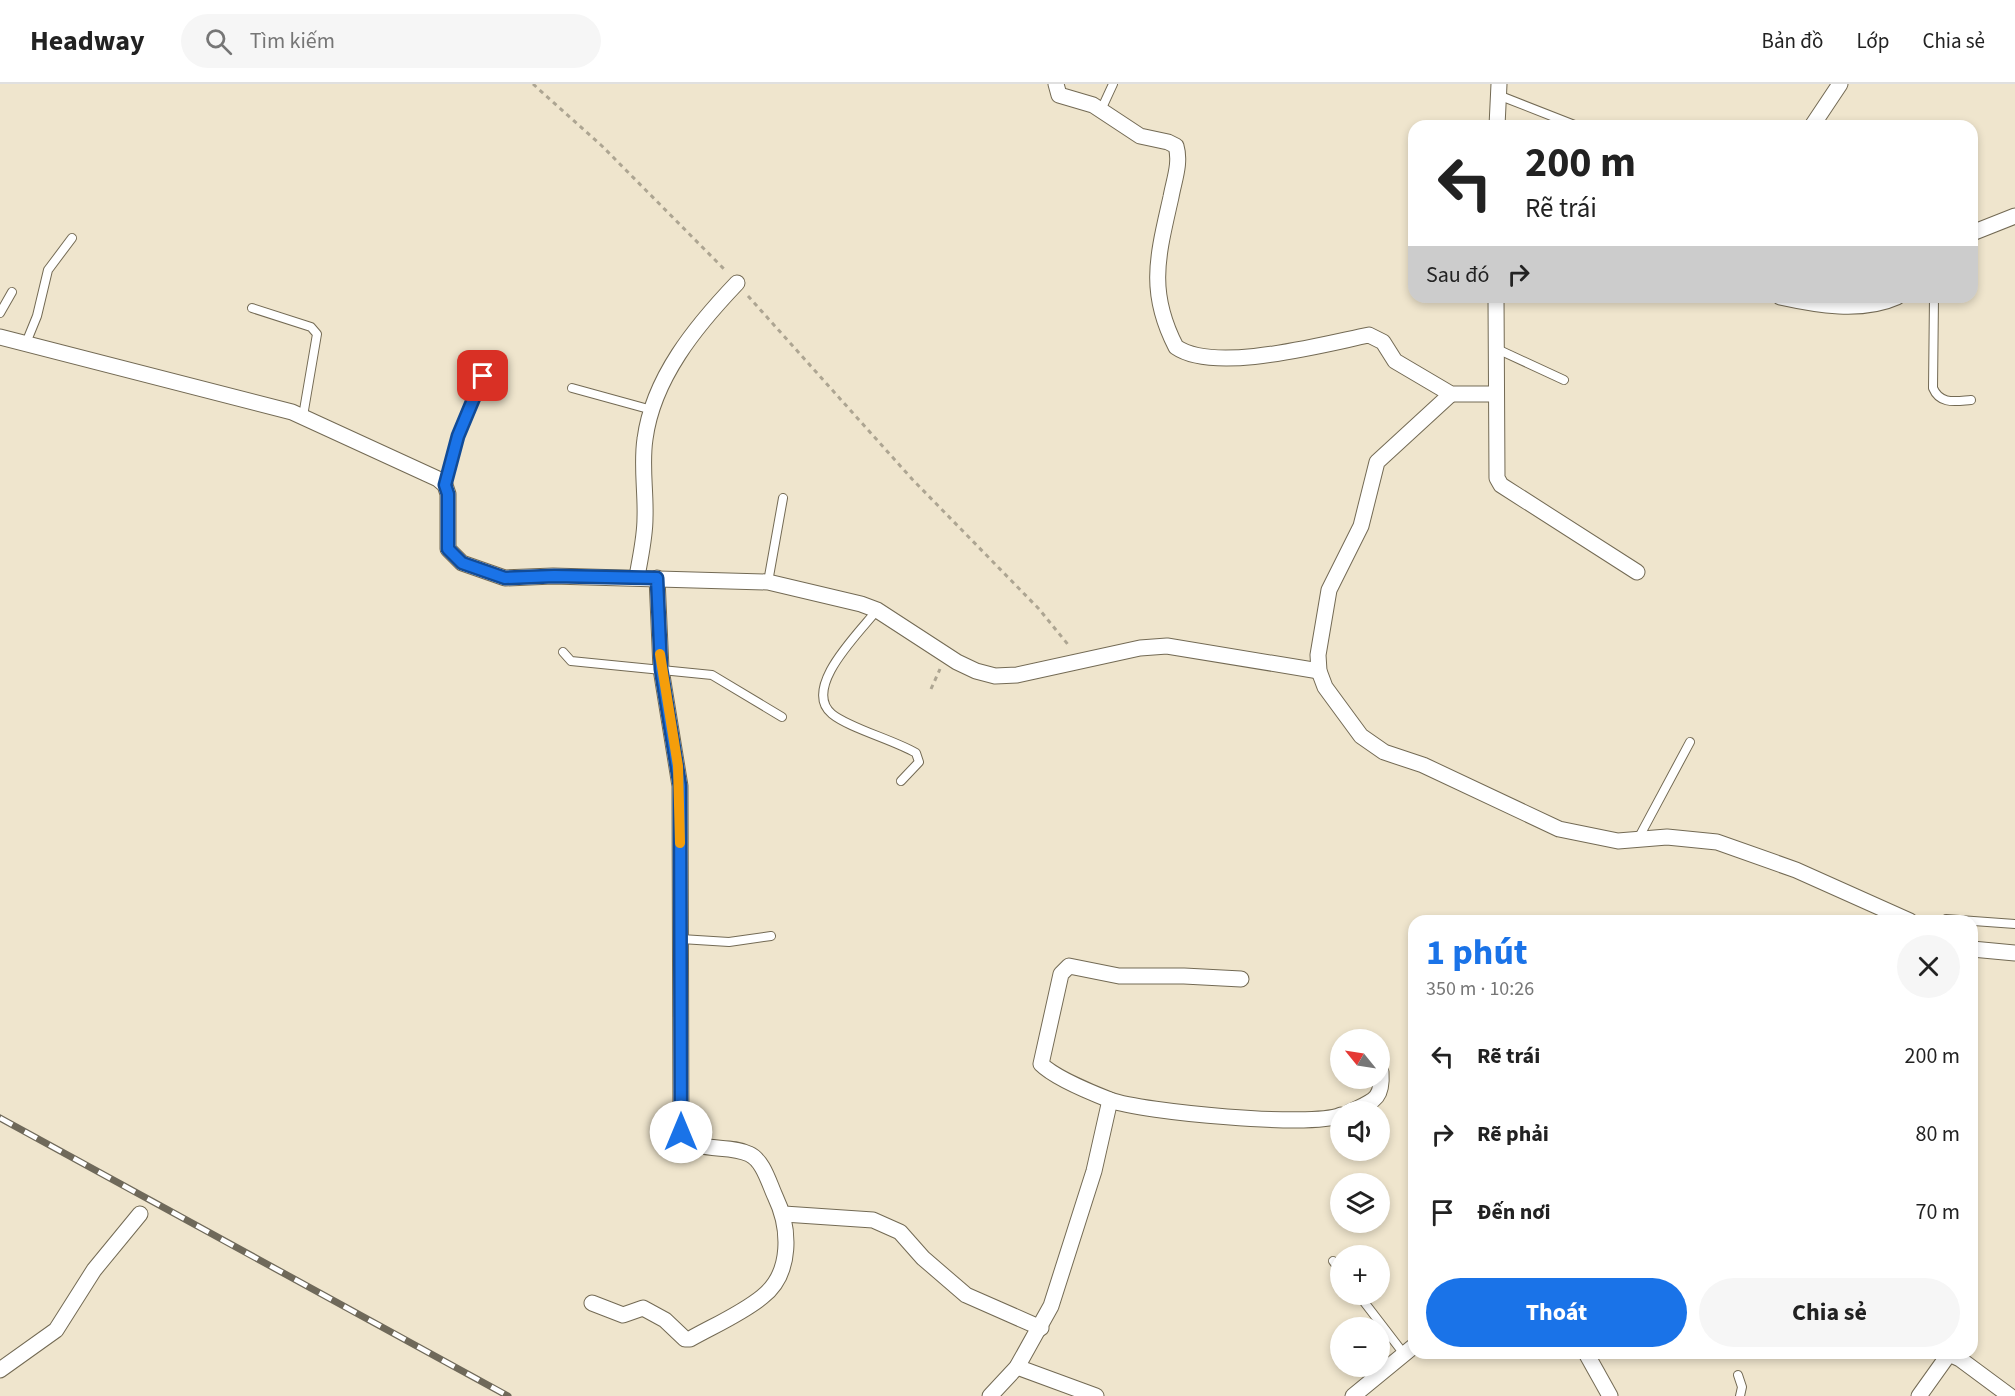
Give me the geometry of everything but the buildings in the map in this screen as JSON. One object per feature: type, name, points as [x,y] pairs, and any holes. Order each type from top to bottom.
[{"type":"street","points":[[1056,84],[1059,95],[1101,110],[1140,136],[1168,142],[1176,147],[1178,154],[1156,274],[1168,330],[1176,347],[1198,357],[1267,356],[1369,335],[1383,342],[1395,361],[1450,394],[1496,393]]},
{"type":"street","points":[[1816,120],[1840,84]]},
{"type":"street","points":[[1497,120],[1498,90]]},
{"type":"street","points":[[1978,231],[2015,216]]},
{"type":"street","points":[[637,577],[645,519],[644,442],[652,410],[682,348],[701,320],[737,283]]},
{"type":"street","points":[[1496,303],[1497,478],[1501,485],[1637,572]]},
{"type":"street","points":[[1813,303],[1830,306],[1847,303]]},
{"type":"street","points":[[0,337],[303,416],[438,479],[445,485],[448,494],[448,549],[462,563],[505,578],[637,577],[768,582],[861,604],[877,610],[947,656],[976,671],[995,676],[1017,675],[1140,648],[1167,646],[1319,671]]},
{"type":"street","points":[[1450,394],[1377,462],[1363,519],[1329,590],[1318,656],[1319,671],[1325,687],[1371,745],[1423,765],[1559,829],[1618,841],[1667,837],[1731,846],[1796,870],[1897,915]]},
{"type":"street","points":[[592,1303],[623,1316],[643,1308],[665,1320],[685,1339],[690,1339],[762,1297],[774,1284],[787,1250],[784,1214],[758,1160],[750,1154],[694,1145],[686,1140],[681,1132],[680,786],[661,669],[657,578]]},
{"type":"street","points":[[1978,950],[2015,953]]},
{"type":"street","points":[[1241,979],[1184,976],[1134,978],[1069,966],[1064,969],[1041,1064],[1110,1100],[1220,1116],[1320,1121],[1330,1118]]},
{"type":"street","points":[[1371,1101],[1377,1098],[1381,1089]]},
{"type":"street","points":[[990,1396],[1017,1367],[1052,1306],[1095,1172],[1110,1100]]},
{"type":"street","points":[[0,1370],[56,1330],[94,1270],[140,1214]]},
{"type":"street","points":[[784,1214],[873,1220],[886,1224],[900,1232],[923,1258],[966,1294],[1041,1328]]},
{"type":"street","points":[[1353,1396],[1408,1351]]},
{"type":"street","points":[[1589,1359],[1610,1396]]},
{"type":"street","points":[[1919,1396],[1945,1359]]},
{"type":"street","points":[[1960,1359],[2010,1396]]},
{"type":"street","points":[[1017,1367],[1096,1396]]},
{"type":"lane","points":[[1101,110],[1113,84]]},
{"type":"lane","points":[[1498,90],[1564,120]]},
{"type":"lane","points":[[26,344],[37,316],[48,270],[72,238]]},
{"type":"lane","points":[[0,313],[12,292]]},
{"type":"lane","points":[[1934,303],[1933,388],[1940,398],[1948,401],[1971,400]]},
{"type":"lane","points":[[252,308],[311,327],[318,334],[303,416]]},
{"type":"lane","points":[[1497,349],[1564,380]]},
{"type":"lane","points":[[445,485],[472,400],[483,376],[499,368]]},
{"type":"lane","points":[[572,388],[652,410]]},
{"type":"lane","points":[[768,582],[783,498]]},
{"type":"lane","points":[[877,610],[827,676],[822,690],[827,707],[832,714],[916,753],[919,762],[916,768],[901,781]]},
{"type":"lane","points":[[563,652],[571,661],[712,675],[782,717]]},
{"type":"lane","points":[[1637,840],[1690,742]]},
{"type":"lane","points":[[1978,921],[2015,924]]},
{"type":"lane","points":[[681,939],[736,941],[771,936]]},
{"type":"lane","points":[[1368,1305],[1408,1349]]},
{"type":"lane","points":[[1738,1375],[1742,1388],[1740,1396]]},
{"type":"path","points":[[533,84],[670,212],[737,283],[912,479],[1064,637],[1072,651],[1071,663]]},
{"type":"path","points":[[931,689],[947,656]]},
{"type":"railway","points":[[0,1118],[508,1396]]},
{"type":"slow traffic","points":[[660,654],[678,766],[680,843]]},
{"type":"route","points":[[483,376],[458,436],[445,485],[448,494],[448,549],[453,556],[462,563],[505,578],[554,576],[657,578],[661,669],[680,786],[681,1132]]}]
